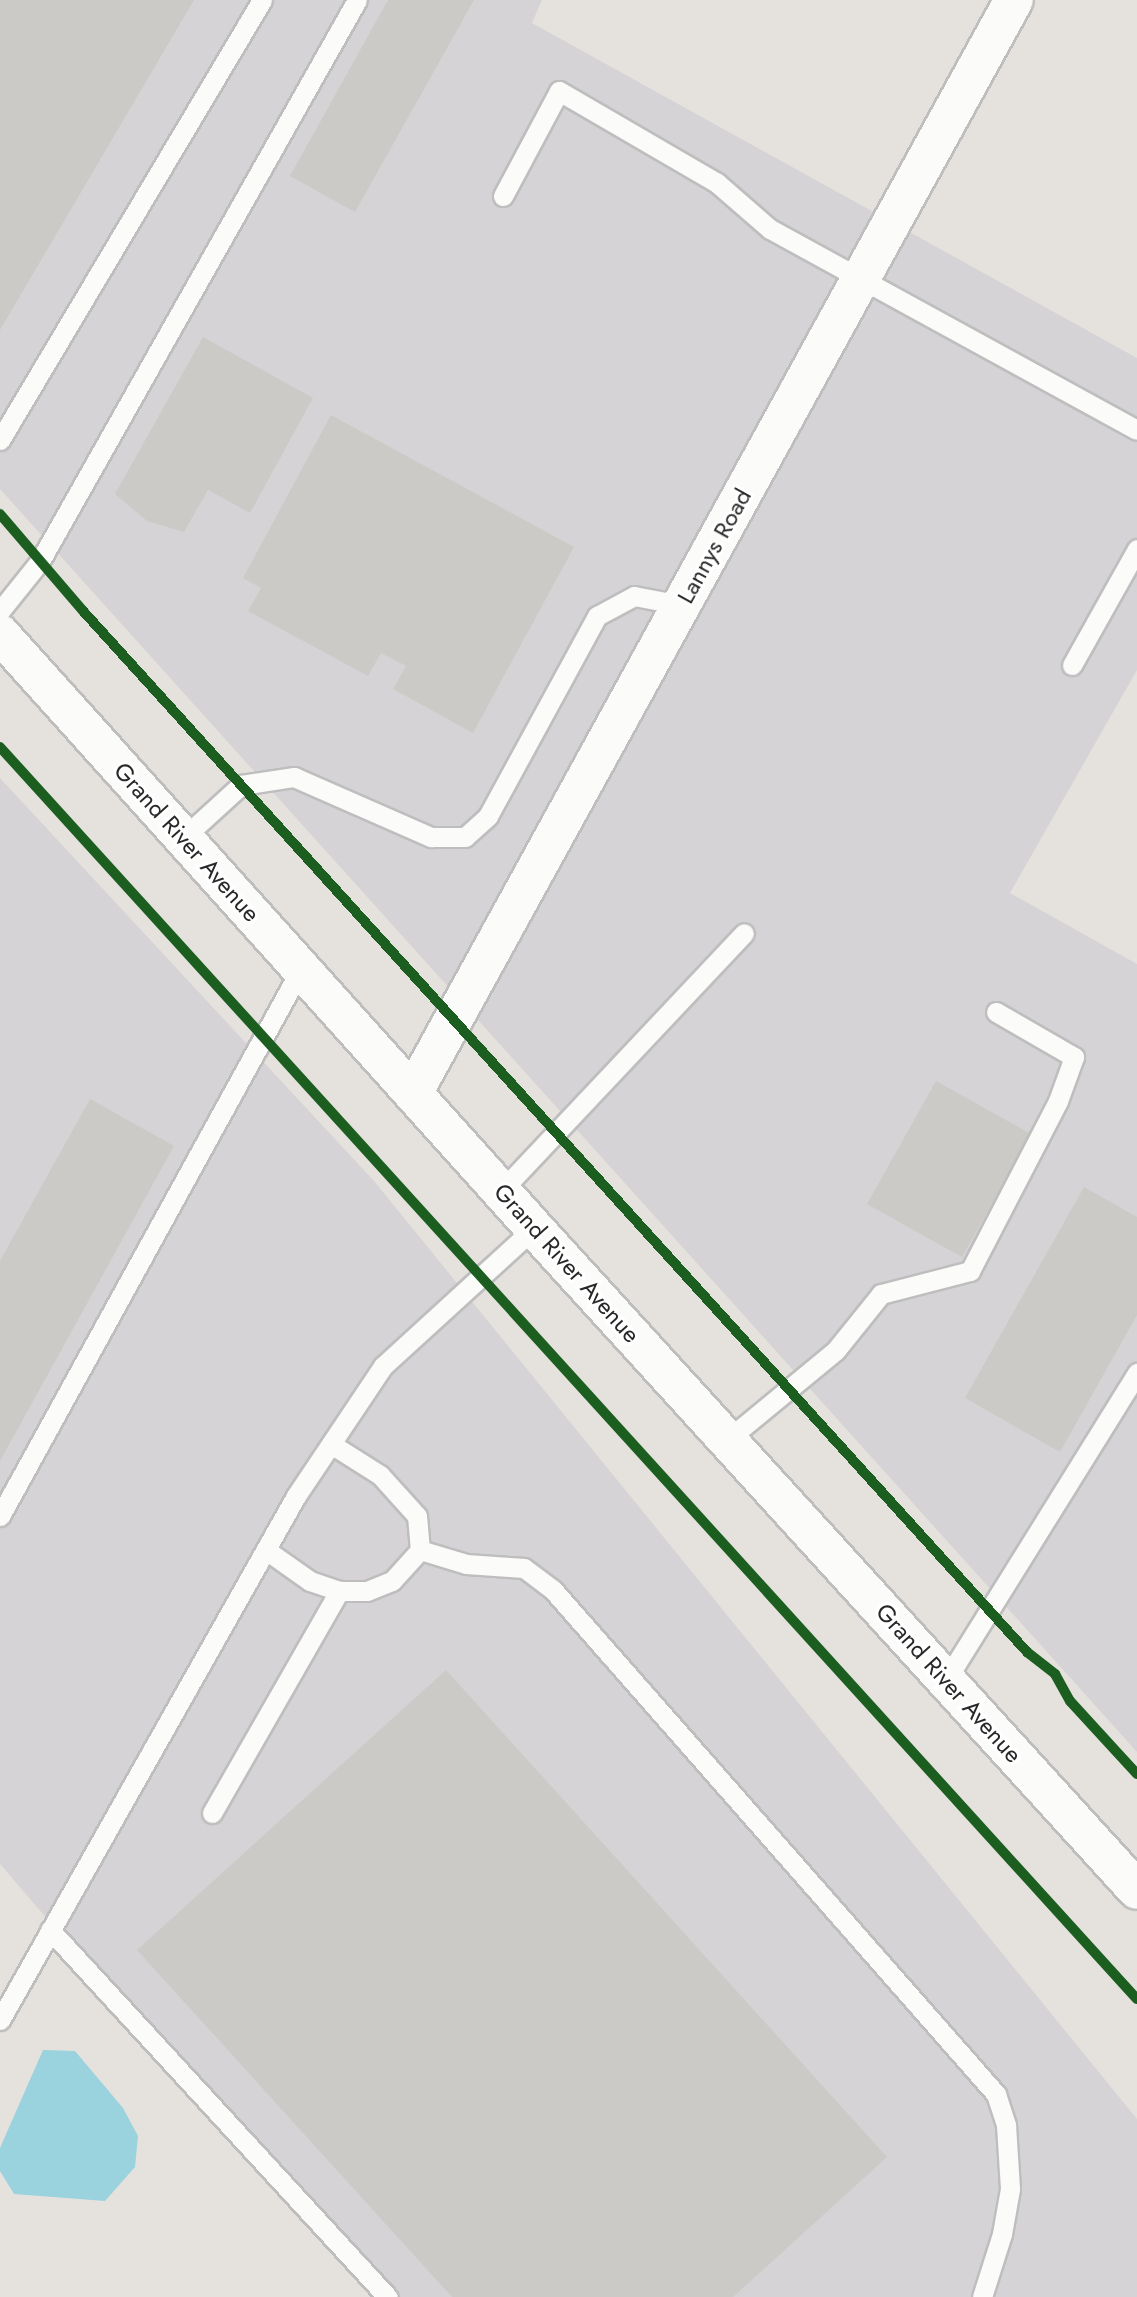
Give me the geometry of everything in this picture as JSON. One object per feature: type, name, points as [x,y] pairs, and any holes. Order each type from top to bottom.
[{"type":"main road","name":"Lannys Road","points":[[413,1093],[1014,0]]},
{"type":"main road","name":"Grand River Avenue","points":[[0,634],[534,1228],[1137,1890]]},
{"type":"lane","points":[[0,440],[262,0]]},
{"type":"lane","points":[[0,611],[40,561],[357,0]]},
{"type":"lane","points":[[503,196],[559,91],[717,183],[770,229],[1137,430]]},
{"type":"lane","points":[[1072,664],[1137,549]]},
{"type":"lane","points":[[183,838],[241,785],[294,777],[431,837],[465,837],[488,816],[597,616],[634,596],[681,605]]},
{"type":"lane","points":[[501,1191],[744,933]]},
{"type":"lane","points":[[0,1516],[301,969]]},
{"type":"lane","points":[[727,1440],[835,1350],[881,1294],[970,1271],[1058,1101],[1074,1058],[996,1012]]},
{"type":"lane","points":[[0,2020],[266,1550],[383,1366],[534,1228]]},
{"type":"lane","points":[[946,1680],[1137,1373]]},
{"type":"lane","points":[[266,1550],[310,1581],[339,1591],[367,1591],[392,1581],[420,1550],[417,1516],[380,1475],[331,1444]]},
{"type":"lane","points":[[420,1550],[466,1564],[524,1568],[553,1590],[996,2094],[1006,2125],[1010,2189],[1002,2234],[982,2297]]},
{"type":"lane","points":[[212,1813],[339,1591]]},
{"type":"lane","points":[[51,1930],[388,2297]]},
{"type":"shaded area","points":[[0,0],[542,0],[532,23],[1137,358],[1137,670],[1010,893],[1137,964],[1137,1752],[0,489]]},
{"type":"shaded area","points":[[0,778],[374,1181],[1137,2119],[1137,2297],[372,2297],[0,1864]]},
{"type":"water","points":[[43,2050],[75,2051],[123,2108],[138,2136],[135,2167],[105,2201],[14,2194],[0,2171],[0,2148]]},
{"type":"building","points":[[0,0],[194,0],[0,330]]},
{"type":"building","points":[[388,0],[474,0],[355,212],[290,176]]},
{"type":"building","points":[[203,337],[313,398],[250,513],[208,490],[184,532],[147,521],[115,494]]},
{"type":"building","points":[[331,415],[574,547],[473,733],[393,689],[406,666],[381,653],[368,676],[248,611],[261,588],[243,578]]},
{"type":"building","points":[[936,1081],[1031,1134],[962,1257],[867,1204]]},
{"type":"building","points":[[90,1099],[174,1146],[0,1461],[0,1261]]},
{"type":"building","points":[[1084,1187],[1137,1217],[1137,1315],[1060,1452],[965,1398]]},
{"type":"building","points":[[446,1670],[887,2157],[733,2297],[452,2297],[137,1950]]},
{"type":"cycle path","points":[[0,514],[84,612],[1027,1652],[1055,1674],[1070,1701],[1137,1774]]},
{"type":"cycle path","points":[[0,747],[1137,1999]]}]
